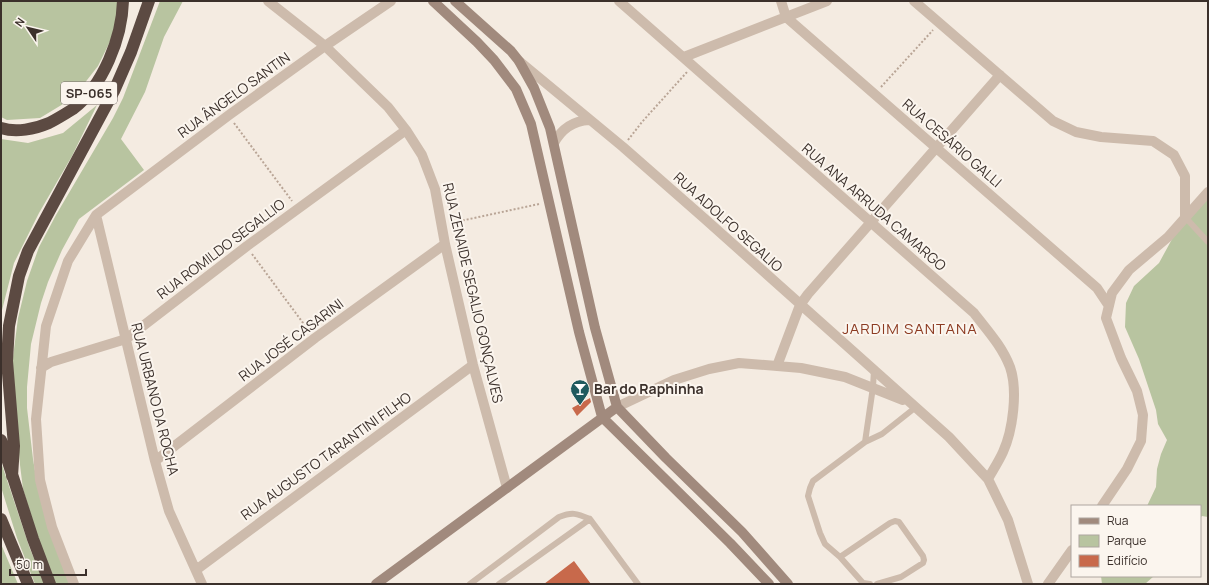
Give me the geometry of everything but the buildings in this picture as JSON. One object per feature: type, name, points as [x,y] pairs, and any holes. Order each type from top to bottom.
[{"type":"highway","name":"SP-065","points":[[1,128],[21,130],[40,127],[73,108],[88,93],[108,63],[117,42],[123,16],[124,1]]},
{"type":"highway","points":[[12,476],[14,446],[8,354],[8,326],[19,276],[28,251],[114,91],[131,52],[149,1]]},
{"type":"highway","points":[[1,440],[33,539],[50,584]]},
{"type":"highway","points":[[2,522],[28,584]]},
{"type":"street","name":"RUA ZENAIDE SEGALIO GONÇALVES","points":[[268,1],[325,46],[388,107],[406,130],[422,155],[436,189],[445,244],[473,365],[507,488]]},
{"type":"street","name":"RUA ÂNGELO SANTIN","points":[[96,215],[228,114],[391,1]]},
{"type":"street","points":[[433,1],[494,60],[516,89],[531,124],[579,332],[602,417],[730,543],[769,584]]},
{"type":"street","points":[[455,1],[519,60],[544,110],[554,143],[595,328],[617,407],[666,458],[742,532],[788,584]]},
{"type":"street","name":"RUA ANA ARRUDA CAMARGO","points":[[619,1],[974,313],[998,344],[1010,368],[1014,389],[1012,423],[1003,452],[988,479]]},
{"type":"street","points":[[781,1],[786,17]]},
{"type":"street","points":[[684,57],[827,1]]},
{"type":"street","points":[[914,1],[1053,121],[1076,132],[1102,137],[1153,141],[1174,155],[1185,176],[1185,216]]},
{"type":"street","name":"RUA CESÁRIO GALLI","points":[[786,17],[1096,288],[1109,306]]},
{"type":"street","name":"RUA ADOLFO SEGALIO","points":[[519,60],[706,219],[800,305],[949,437],[988,479],[1008,520],[1028,584]]},
{"type":"street","points":[[777,366],[800,305],[808,294],[1000,75]]},
{"type":"street","points":[[554,143],[558,136],[570,125],[589,120]]},
{"type":"street","name":"RUA ROMILDO SEGALLIO","points":[[41,368],[51,362],[126,339],[246,246],[406,130]]},
{"type":"street","points":[[1103,505],[1127,469],[1140,441],[1143,415],[1137,391],[1121,358],[1106,318],[1112,293],[1129,270],[1168,237],[1185,216],[1208,192]]},
{"type":"street","points":[[74,584],[52,527],[40,480],[36,419],[46,326],[68,261],[96,215]]},
{"type":"street","name":"RUA URBANO DA ROCHA","points":[[96,215],[155,461],[169,511],[202,584]]},
{"type":"street","name":"RUA JOSÉ CASARINI","points":[[155,461],[314,338],[445,244]]},
{"type":"street","points":[[376,584],[602,417],[617,407],[674,380],[709,369],[739,363],[801,368],[845,377],[873,387],[916,407]]},
{"type":"street","name":"RUA AUGUSTO TARANTINI FILHO","points":[[196,570],[473,365]]},
{"type":"street","points":[[1048,584],[1071,551]]},
{"type":"lane","points":[[1185,216],[1208,242]]},
{"type":"lane","points":[[865,442],[874,370]]},
{"type":"lane","points":[[870,584],[863,584],[840,558],[825,544],[808,496],[810,488],[813,481],[865,442],[882,434],[916,407]]},
{"type":"lane","points":[[470,584],[559,518],[570,513],[580,514],[590,519],[638,584]]},
{"type":"lane","points":[[499,584],[590,519]]},
{"type":"lane","points":[[840,558],[890,523],[895,521],[899,522],[923,556],[923,563],[901,577],[877,584]]},
{"type":"path","points":[[875,94],[940,23]]},
{"type":"path","points":[[623,147],[642,122],[693,66]]},
{"type":"path","points":[[228,114],[298,209]]},
{"type":"path","points":[[450,223],[550,202]]},
{"type":"path","points":[[246,246],[314,338]]},
{"type":"green space","points":[[1,1],[118,1],[117,27],[98,66],[73,98],[40,118],[7,120],[1,117]]},
{"type":"green space","points":[[160,1],[183,1],[164,37],[145,92],[121,139],[144,170],[79,219],[62,250],[48,282],[31,344],[27,387],[27,408],[38,489],[71,584],[55,584],[45,560],[23,489],[13,376],[13,357],[18,318],[27,281],[39,247],[123,98]]},
{"type":"green space","points":[[97,105],[72,156],[39,213],[14,263],[1,314],[1,139],[28,143],[63,133]]},
{"type":"green space","points":[[1208,198],[1208,517],[1201,517],[1201,505],[1147,505],[1156,487],[1157,469],[1167,440],[1158,424],[1156,410],[1139,359],[1125,327],[1126,303],[1134,286],[1159,263],[1177,230]]},
{"type":"green space","points":[[1,462],[30,549],[45,584],[35,584],[17,538],[1,487]]},
{"type":"green space","points":[[1,544],[18,584],[1,584]]},
{"type":"green space","points":[[1101,577],[1153,577],[1145,584],[1102,584]]},
{"type":"place","name":"Bar do Raphinha","points":[[580,406]]},
{"type":"district","name":"JARDIM SANTANA","points":[[910,329]]}]
